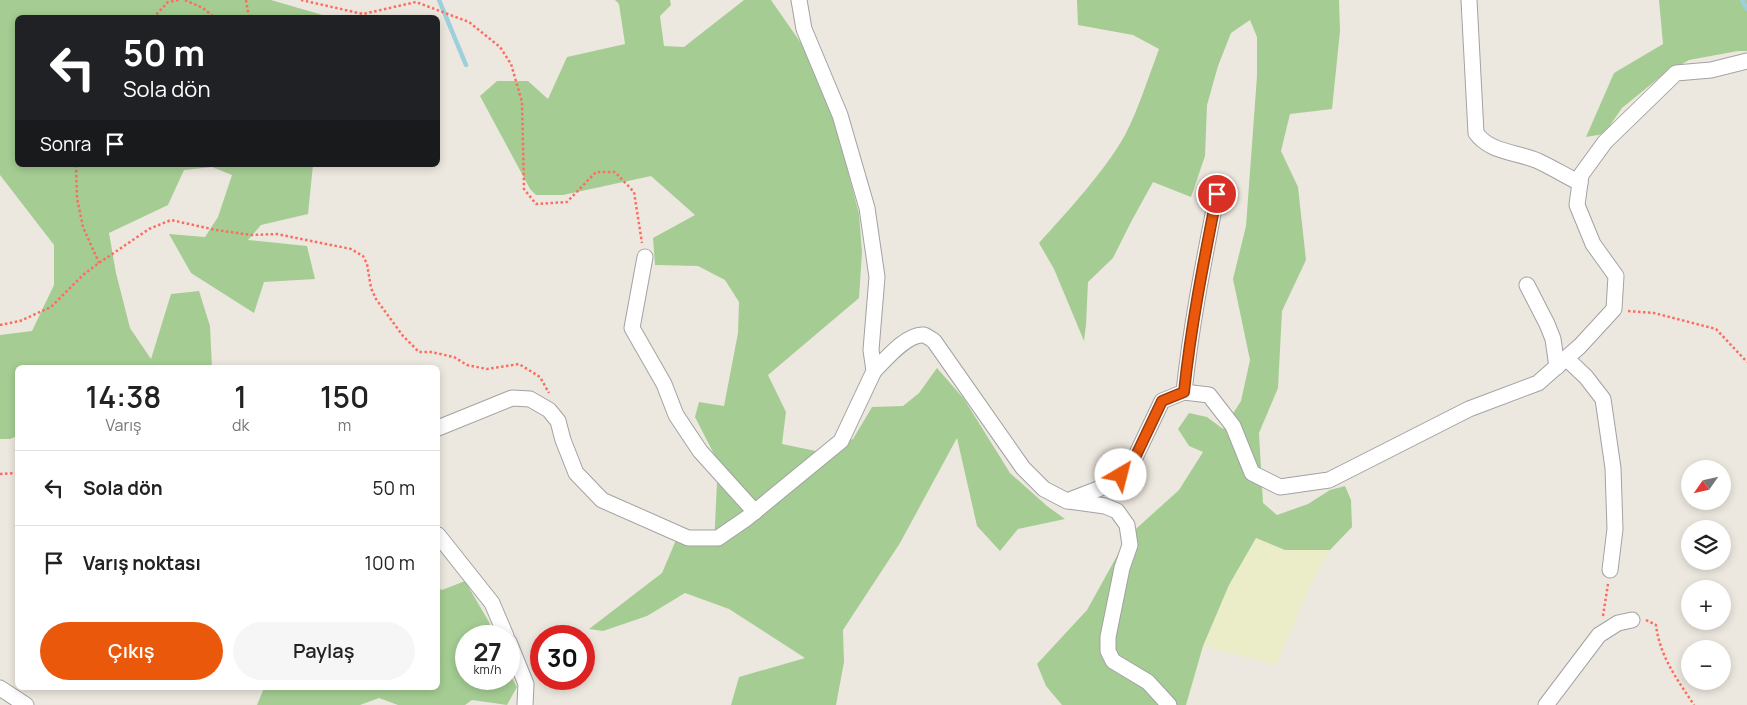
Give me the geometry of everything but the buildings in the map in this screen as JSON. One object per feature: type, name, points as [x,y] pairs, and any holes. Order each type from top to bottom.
[{"type":"street","points":[[799,0],[804,29],[840,116],[867,208],[877,277],[872,350],[874,371]]},
{"type":"street","points":[[1469,0],[1476,133],[1482,141],[1492,147],[1537,161],[1580,184]]},
{"type":"street","points":[[1067,501],[1111,484],[1131,466],[1162,401],[1184,392],[1209,395],[1233,426],[1252,473],[1280,487],[1329,480],[1469,409],[1538,383],[1580,346],[1614,309],[1616,276],[1593,244],[1576,205],[1581,175],[1605,142],[1676,73],[1711,70],[1747,61]]},
{"type":"street","points":[[1184,392],[1198,291],[1217,194]]},
{"type":"street","points":[[645,257],[632,328],[664,384],[676,415],[700,451],[755,512]]},
{"type":"street","points":[[1527,285],[1547,324],[1562,363],[1586,377],[1603,399],[1614,468],[1615,529],[1610,570]]},
{"type":"street","points":[[440,427],[512,398],[530,399],[549,410],[558,421],[576,473],[602,500],[688,538],[718,538],[755,512],[842,441],[874,371],[903,343],[914,336],[925,335],[934,340],[1023,468],[1044,489],[1067,501],[1105,506],[1117,511],[1127,525],[1130,545],[1122,568],[1108,637],[1108,651],[1113,661],[1148,682],[1169,705]]},
{"type":"street","points":[[440,538],[492,603],[501,625]]},
{"type":"street","points":[[1546,705],[1599,634],[1618,623],[1632,620]]},
{"type":"street","points":[[520,669],[526,684],[525,705]]},
{"type":"street","points":[[0,688],[26,705]]},
{"type":"path","points":[[156,15],[168,2],[179,0]]},
{"type":"path","points":[[185,0],[202,8],[211,15]]},
{"type":"path","points":[[246,0],[248,15]]},
{"type":"path","points":[[301,0],[363,14],[416,2],[468,22],[500,47],[511,64],[522,102],[524,189],[536,204],[567,202],[596,172],[615,172],[634,192],[645,257]]},
{"type":"path","points":[[76,167],[77,198],[83,227],[99,263]]},
{"type":"path","points":[[0,325],[20,321],[51,307],[83,275],[99,263],[149,229],[171,220],[216,230],[251,235],[277,234],[342,246],[363,256],[367,264],[371,288],[376,299],[403,336],[419,352],[430,352],[454,357],[467,365],[486,370],[520,364],[540,378],[550,398]]},
{"type":"path","points":[[1614,309],[1654,313],[1716,329],[1747,362]]},
{"type":"path","points":[[0,474],[15,473]]},
{"type":"path","points":[[1599,634],[1610,570]]},
{"type":"path","points":[[1632,620],[1642,617],[1656,625],[1659,644],[1672,670],[1694,705]]},
{"type":"green space","points":[[0,0],[271,0],[323,15],[15,15],[15,167],[212,167],[184,170],[168,205],[109,233],[116,273],[130,328],[151,359],[171,294],[199,291],[210,326],[212,365],[15,365],[15,437],[0,439],[0,335],[32,331],[54,285],[54,245],[0,175]]},
{"type":"green space","points":[[615,0],[670,0],[671,5],[660,16],[664,46],[684,47],[744,0],[771,0],[803,46],[834,118],[859,214],[862,252],[859,298],[768,375],[786,412],[782,444],[816,451],[853,439],[872,407],[903,406],[919,393],[937,368],[964,399],[1010,473],[1047,506],[1065,519],[1018,529],[1000,551],[977,526],[957,438],[900,543],[843,630],[844,662],[836,705],[731,705],[739,677],[805,658],[729,609],[685,593],[647,616],[603,631],[595,630],[594,625],[662,573],[676,540],[714,545],[718,462],[695,417],[699,402],[724,406],[738,333],[739,302],[725,280],[698,266],[655,265],[653,238],[695,215],[651,176],[563,195],[536,195],[530,189],[480,96],[497,81],[528,81],[548,99],[567,57],[625,44],[619,4]]},
{"type":"green space","points":[[1077,0],[1339,0],[1340,31],[1332,109],[1290,114],[1281,151],[1298,187],[1306,260],[1282,311],[1278,388],[1259,433],[1263,503],[1277,515],[1308,504],[1330,490],[1345,486],[1351,500],[1352,527],[1330,550],[1285,550],[1256,538],[1229,585],[1203,646],[1186,705],[1062,705],[1046,686],[1037,664],[1087,610],[1128,536],[1179,490],[1203,452],[1189,446],[1178,429],[1189,413],[1207,417],[1223,429],[1241,401],[1250,360],[1233,279],[1246,226],[1257,76],[1257,37],[1250,20],[1231,33],[1218,66],[1207,105],[1205,156],[1191,197],[1153,182],[1113,258],[1088,282],[1084,341],[1054,269],[1039,243],[1085,191],[1117,149],[1135,114],[1159,49],[1133,35],[1078,25]]},
{"type":"green space","points":[[1659,0],[1747,0],[1747,51],[1689,60],[1660,77],[1622,108],[1604,134],[1586,137],[1614,73],[1663,44]]},
{"type":"green space","points":[[212,167],[313,167],[308,214],[261,225],[248,240],[307,246],[315,279],[264,282],[254,313],[191,273],[169,234],[205,237],[218,217],[232,175]]},
{"type":"green space","points":[[1256,538],[1285,550],[1330,550],[1313,580],[1276,665],[1203,646],[1229,585]]},
{"type":"green space","points":[[465,581],[490,625],[455,625],[455,690],[515,690],[507,705],[472,700],[465,705],[398,705],[379,698],[360,705],[257,705],[263,690],[440,690],[440,589],[442,590]]},
{"type":"waterway","points":[[439,0],[466,65]]},
{"type":"waterway","points":[[1742,0],[1747,9]]},
{"type":"route","points":[[1121,475],[1131,466],[1162,401],[1184,392],[1198,291],[1217,194]]}]
